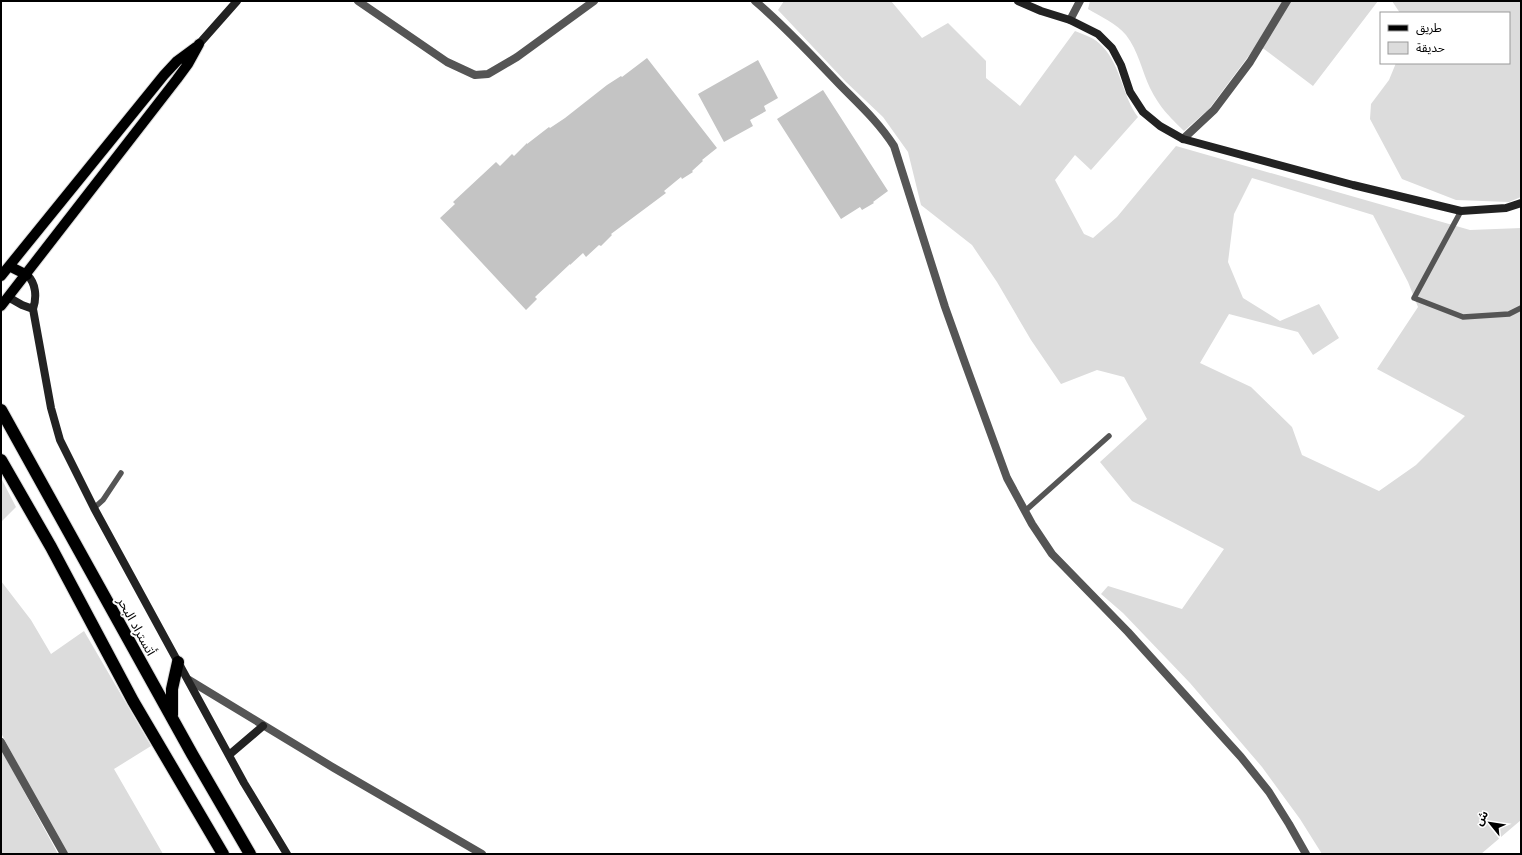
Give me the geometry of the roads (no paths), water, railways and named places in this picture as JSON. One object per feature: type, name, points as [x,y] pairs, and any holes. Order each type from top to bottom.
[{"type":"highway","name":"أتستراد البحر","points":[[1,410],[172,718],[250,854]]},
{"type":"highway","points":[[1,460],[51,547],[133,701],[223,854]]},
{"type":"highway","points":[[172,718],[172,689],[178,662]]},
{"type":"main road","points":[[1,276],[164,75],[177,61],[199,44]]},
{"type":"main road","points":[[1,306],[5,294],[27,275],[177,80],[199,44]]},
{"type":"main road","points":[[9,266],[27,275]]},
{"type":"street","points":[[199,44],[237,1]]},
{"type":"street","points":[[358,1],[447,62],[475,75],[488,74],[517,57],[594,1]]},
{"type":"street","points":[[755,1],[771,14],[821,64],[885,132],[894,146],[945,307],[1007,478],[1032,524],[1052,554],[1128,632],[1241,757],[1269,792],[1306,854]]},
{"type":"street","points":[[1018,1],[1041,11],[1070,20],[1098,34],[1112,48],[1121,65],[1130,92],[1144,112],[1160,126],[1183,139],[1346,183],[1461,211],[1506,208],[1521,203]]},
{"type":"street","points":[[1070,20],[1080,1]]},
{"type":"street","points":[[1183,139],[1214,110],[1250,62],[1287,1]]},
{"type":"street","points":[[27,275],[34,283],[36,302],[33,309],[50,408],[60,440],[94,508],[244,783],[287,854]]},
{"type":"street","points":[[5,294],[22,305],[33,309]]},
{"type":"street","points":[[189,680],[263,726],[482,854]]},
{"type":"street","points":[[229,755],[263,726]]},
{"type":"street","points":[[1,742],[64,854]]},
{"type":"lane","points":[[1461,211],[1414,298],[1463,317],[1509,314],[1521,308]]},
{"type":"lane","points":[[1024,511],[1109,436]]},
{"type":"lane","points":[[94,508],[103,500],[121,473]]}]
